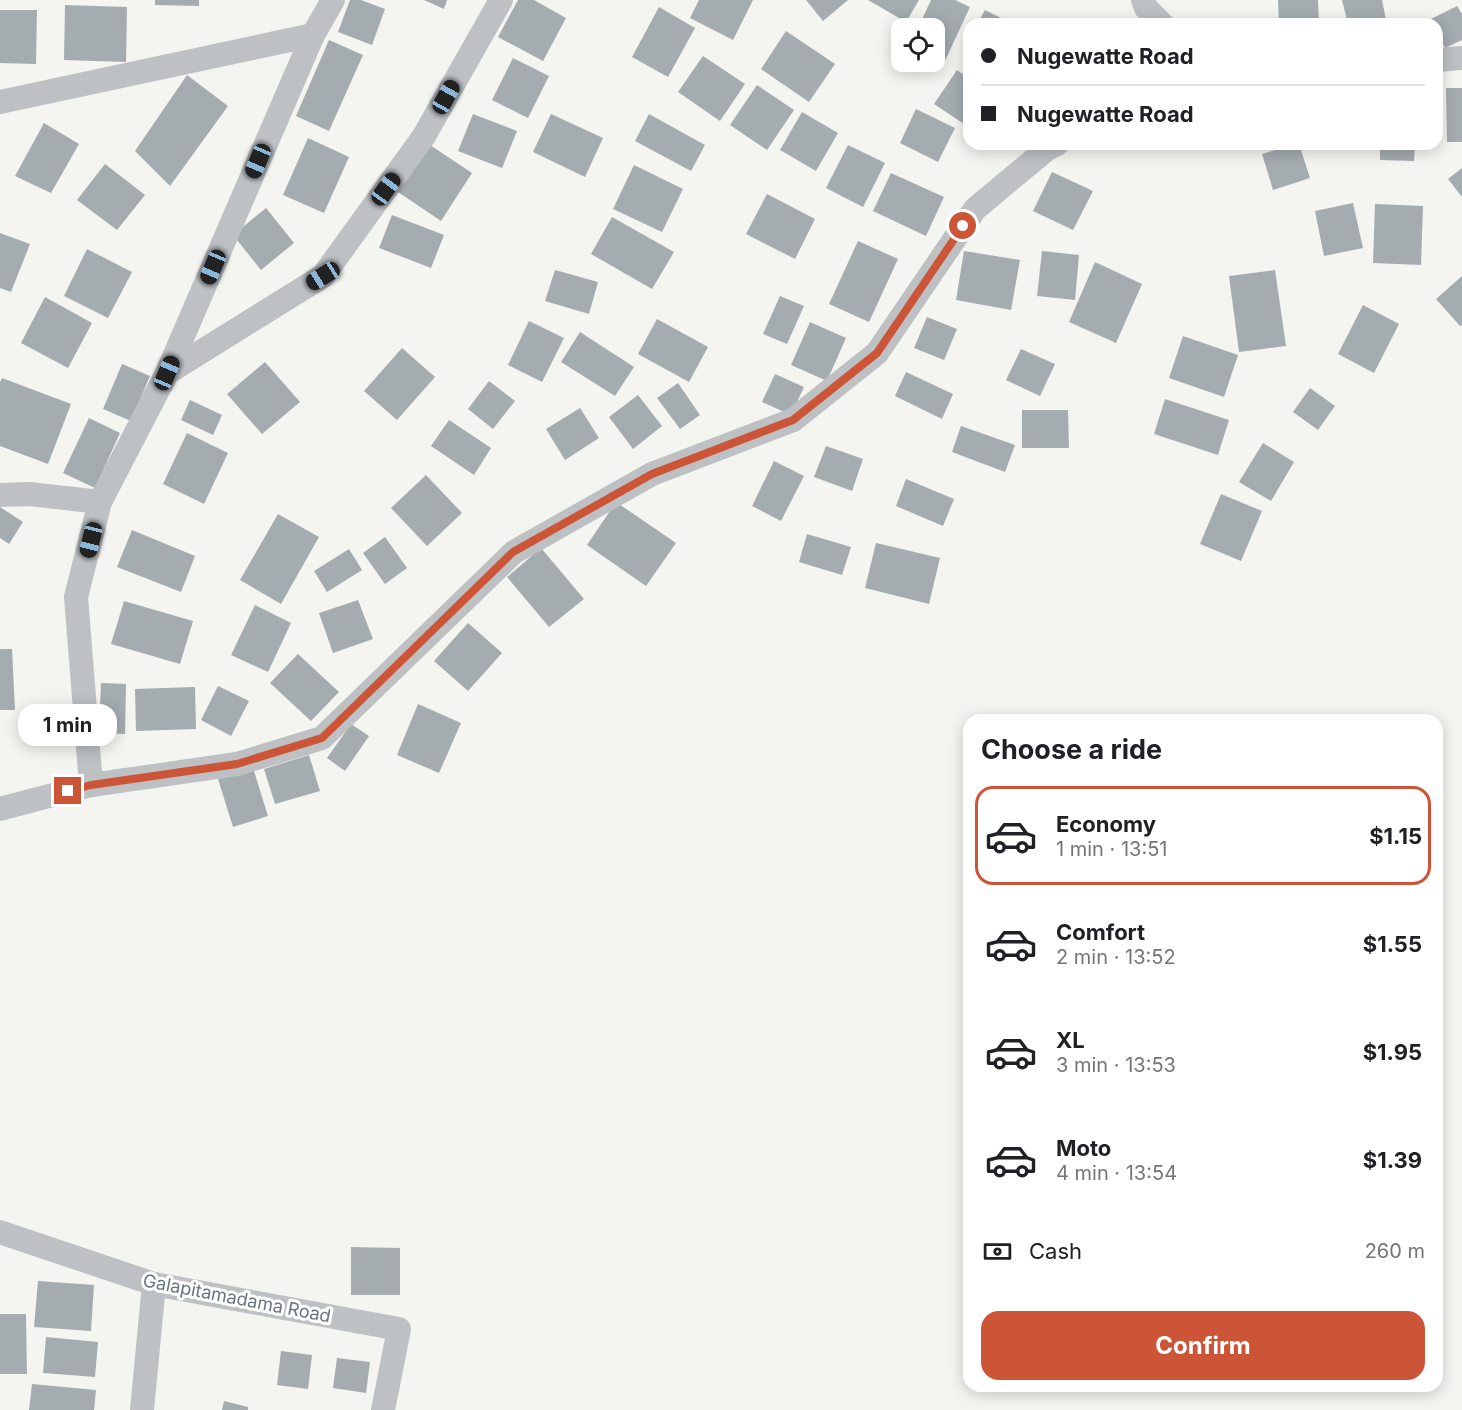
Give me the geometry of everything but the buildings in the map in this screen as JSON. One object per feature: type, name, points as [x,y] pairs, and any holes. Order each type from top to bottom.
[{"type":"street","points":[[91,785],[76,597],[100,502],[167,373],[313,35],[333,0]]},
{"type":"street","points":[[167,373],[323,276],[424,136],[501,0]]},
{"type":"street","points":[[1143,0],[1146,8],[1156,18]]},
{"type":"street","points":[[0,102],[313,35]]},
{"type":"street","points":[[1443,60],[1462,58]]},
{"type":"street","points":[[0,809],[91,785],[237,764],[322,738],[513,552],[652,474],[793,420],[877,353],[975,208],[1046,150]]},
{"type":"street","points":[[0,495],[29,494],[100,502]]},
{"type":"street","name":"Galapitamadama Road","points":[[0,1232],[154,1284],[399,1329],[383,1410]]},
{"type":"street","points":[[142,1410],[154,1284]]},
{"type":"route","points":[[68,791],[91,785],[237,764],[322,738],[513,552],[652,474],[793,420],[877,353],[963,226]]}]
